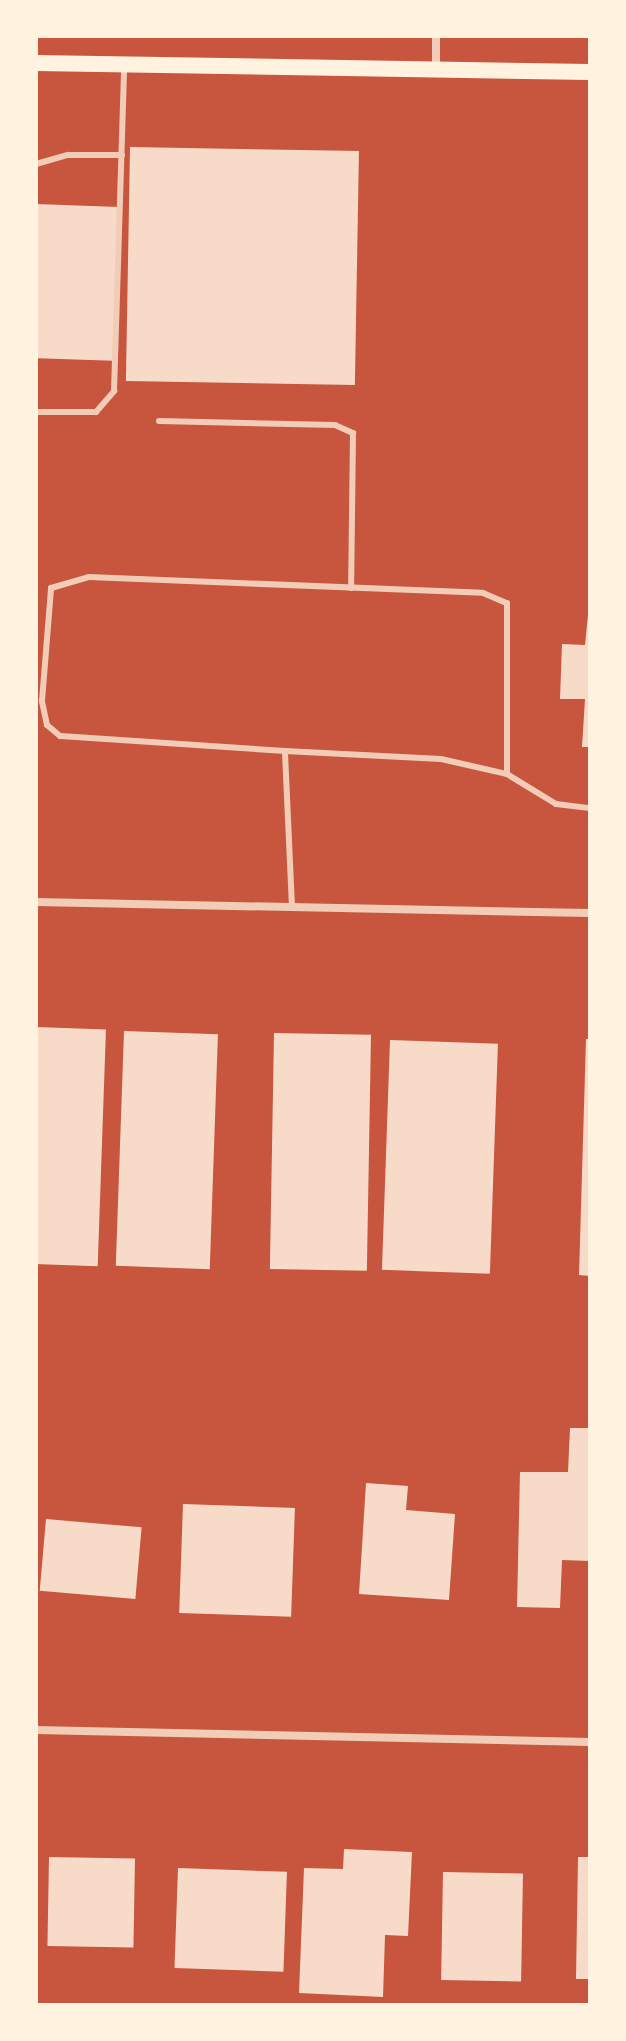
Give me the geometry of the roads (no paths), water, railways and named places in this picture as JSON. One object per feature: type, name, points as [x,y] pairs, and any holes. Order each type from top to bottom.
[{"type":"main road","points":[[36,63],[436,67],[590,72]]},
{"type":"street","points":[[436,36],[436,67]]},
{"type":"street","points":[[36,902],[590,913]]},
{"type":"street","points":[[36,1730],[590,1742]]},
{"type":"lane","points":[[36,412],[96,412],[114,391],[124,64]]},
{"type":"lane","points":[[36,164],[122,155]]},
{"type":"lane","points":[[159,421],[335,425],[353,433],[351,588]]},
{"type":"lane","points":[[507,774],[507,603],[483,593],[89,577],[51,588],[42,701],[47,725],[60,736],[441,759],[507,774],[535,797],[590,808]]},
{"type":"lane","points":[[285,751],[292,907]]}]
